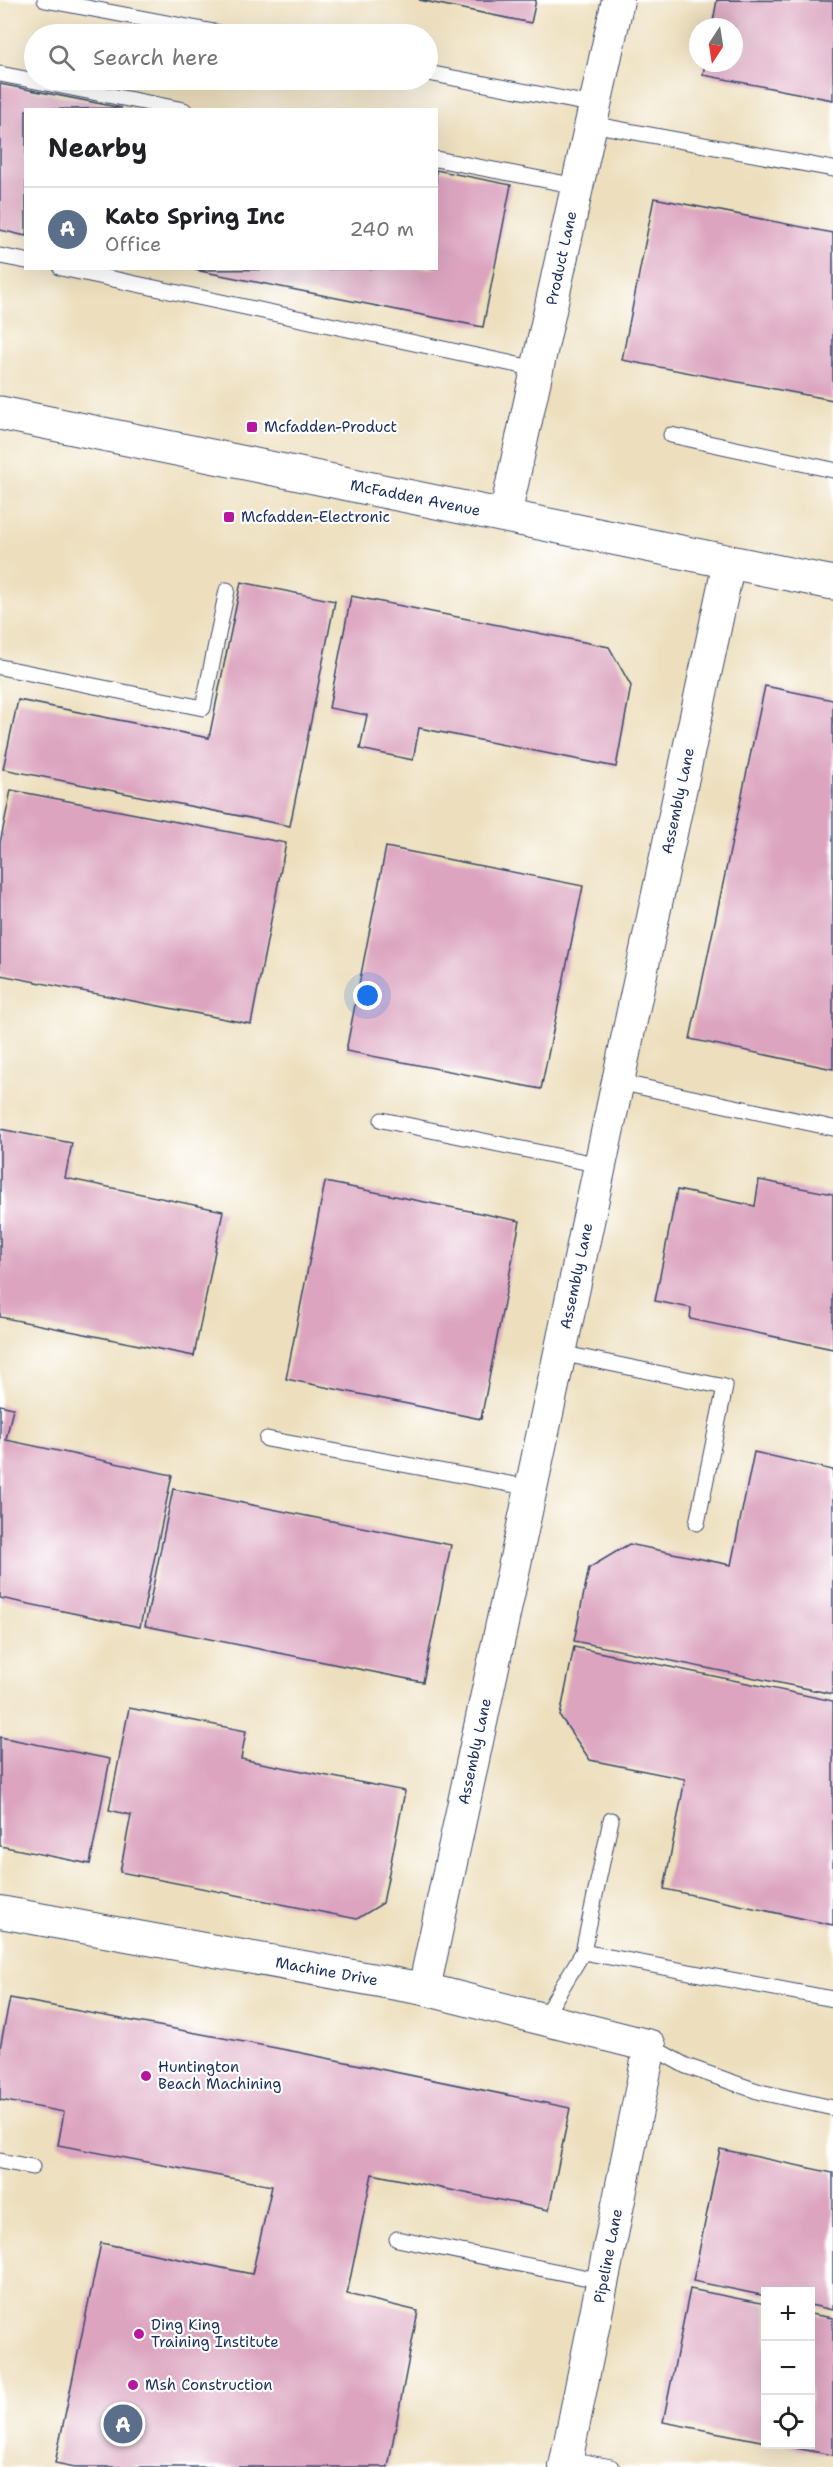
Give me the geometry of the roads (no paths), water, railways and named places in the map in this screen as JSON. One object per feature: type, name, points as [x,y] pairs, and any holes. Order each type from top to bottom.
[{"type":"street","name":"Product Lane","points":[[505,516],[618,0]]},
{"type":"street","name":"McFadden Avenue","points":[[0,413],[833,583]]},
{"type":"street","name":"Assembly Lane","points":[[424,1989],[729,562]]},
{"type":"street","name":"Machine Drive","points":[[0,1912],[424,1989],[650,2046]]},
{"type":"street","name":"Pipeline Lane","points":[[566,2463],[650,2046]]},
{"type":"lane","points":[[45,0],[172,24]]},
{"type":"lane","points":[[0,74],[24,79]]},
{"type":"lane","points":[[438,75],[833,169]]},
{"type":"lane","points":[[82,90],[174,108]]},
{"type":"lane","points":[[438,159],[577,186]]},
{"type":"lane","points":[[0,256],[24,261]]},
{"type":"lane","points":[[70,270],[537,369]]},
{"type":"lane","points":[[671,435],[833,470]]},
{"type":"lane","points":[[0,667],[203,708],[227,590]]},
{"type":"lane","points":[[618,1082],[833,1128]]},
{"type":"lane","points":[[382,1120],[600,1165]]},
{"type":"lane","points":[[560,1353],[725,1387],[697,1523]]},
{"type":"lane","points":[[267,1439],[531,1488]]},
{"type":"lane","points":[[543,2019],[583,1952],[611,1820]]},
{"type":"lane","points":[[583,1952],[833,1999]]},
{"type":"lane","points":[[650,2046],[686,2066],[760,2092],[833,2108]]},
{"type":"lane","points":[[0,2161],[32,2167]]},
{"type":"lane","points":[[397,2239],[603,2281]]},
{"type":"lane","points":[[566,2463],[611,2467]]},
{"type":"place","name":"Mcfadden-Product","points":[[252,427]]},
{"type":"place","name":"Mcfadden-Electronic","points":[[229,517]]},
{"type":"place","name":"Huntington Beach Machining","points":[[146,2076]]},
{"type":"place","name":"Ding King Training Institute","points":[[139,2334]]},
{"type":"place","name":"Msh Construction","points":[[133,2385]]},
{"type":"place","name":"Kato Spring Inc","points":[[123,2424]]}]
